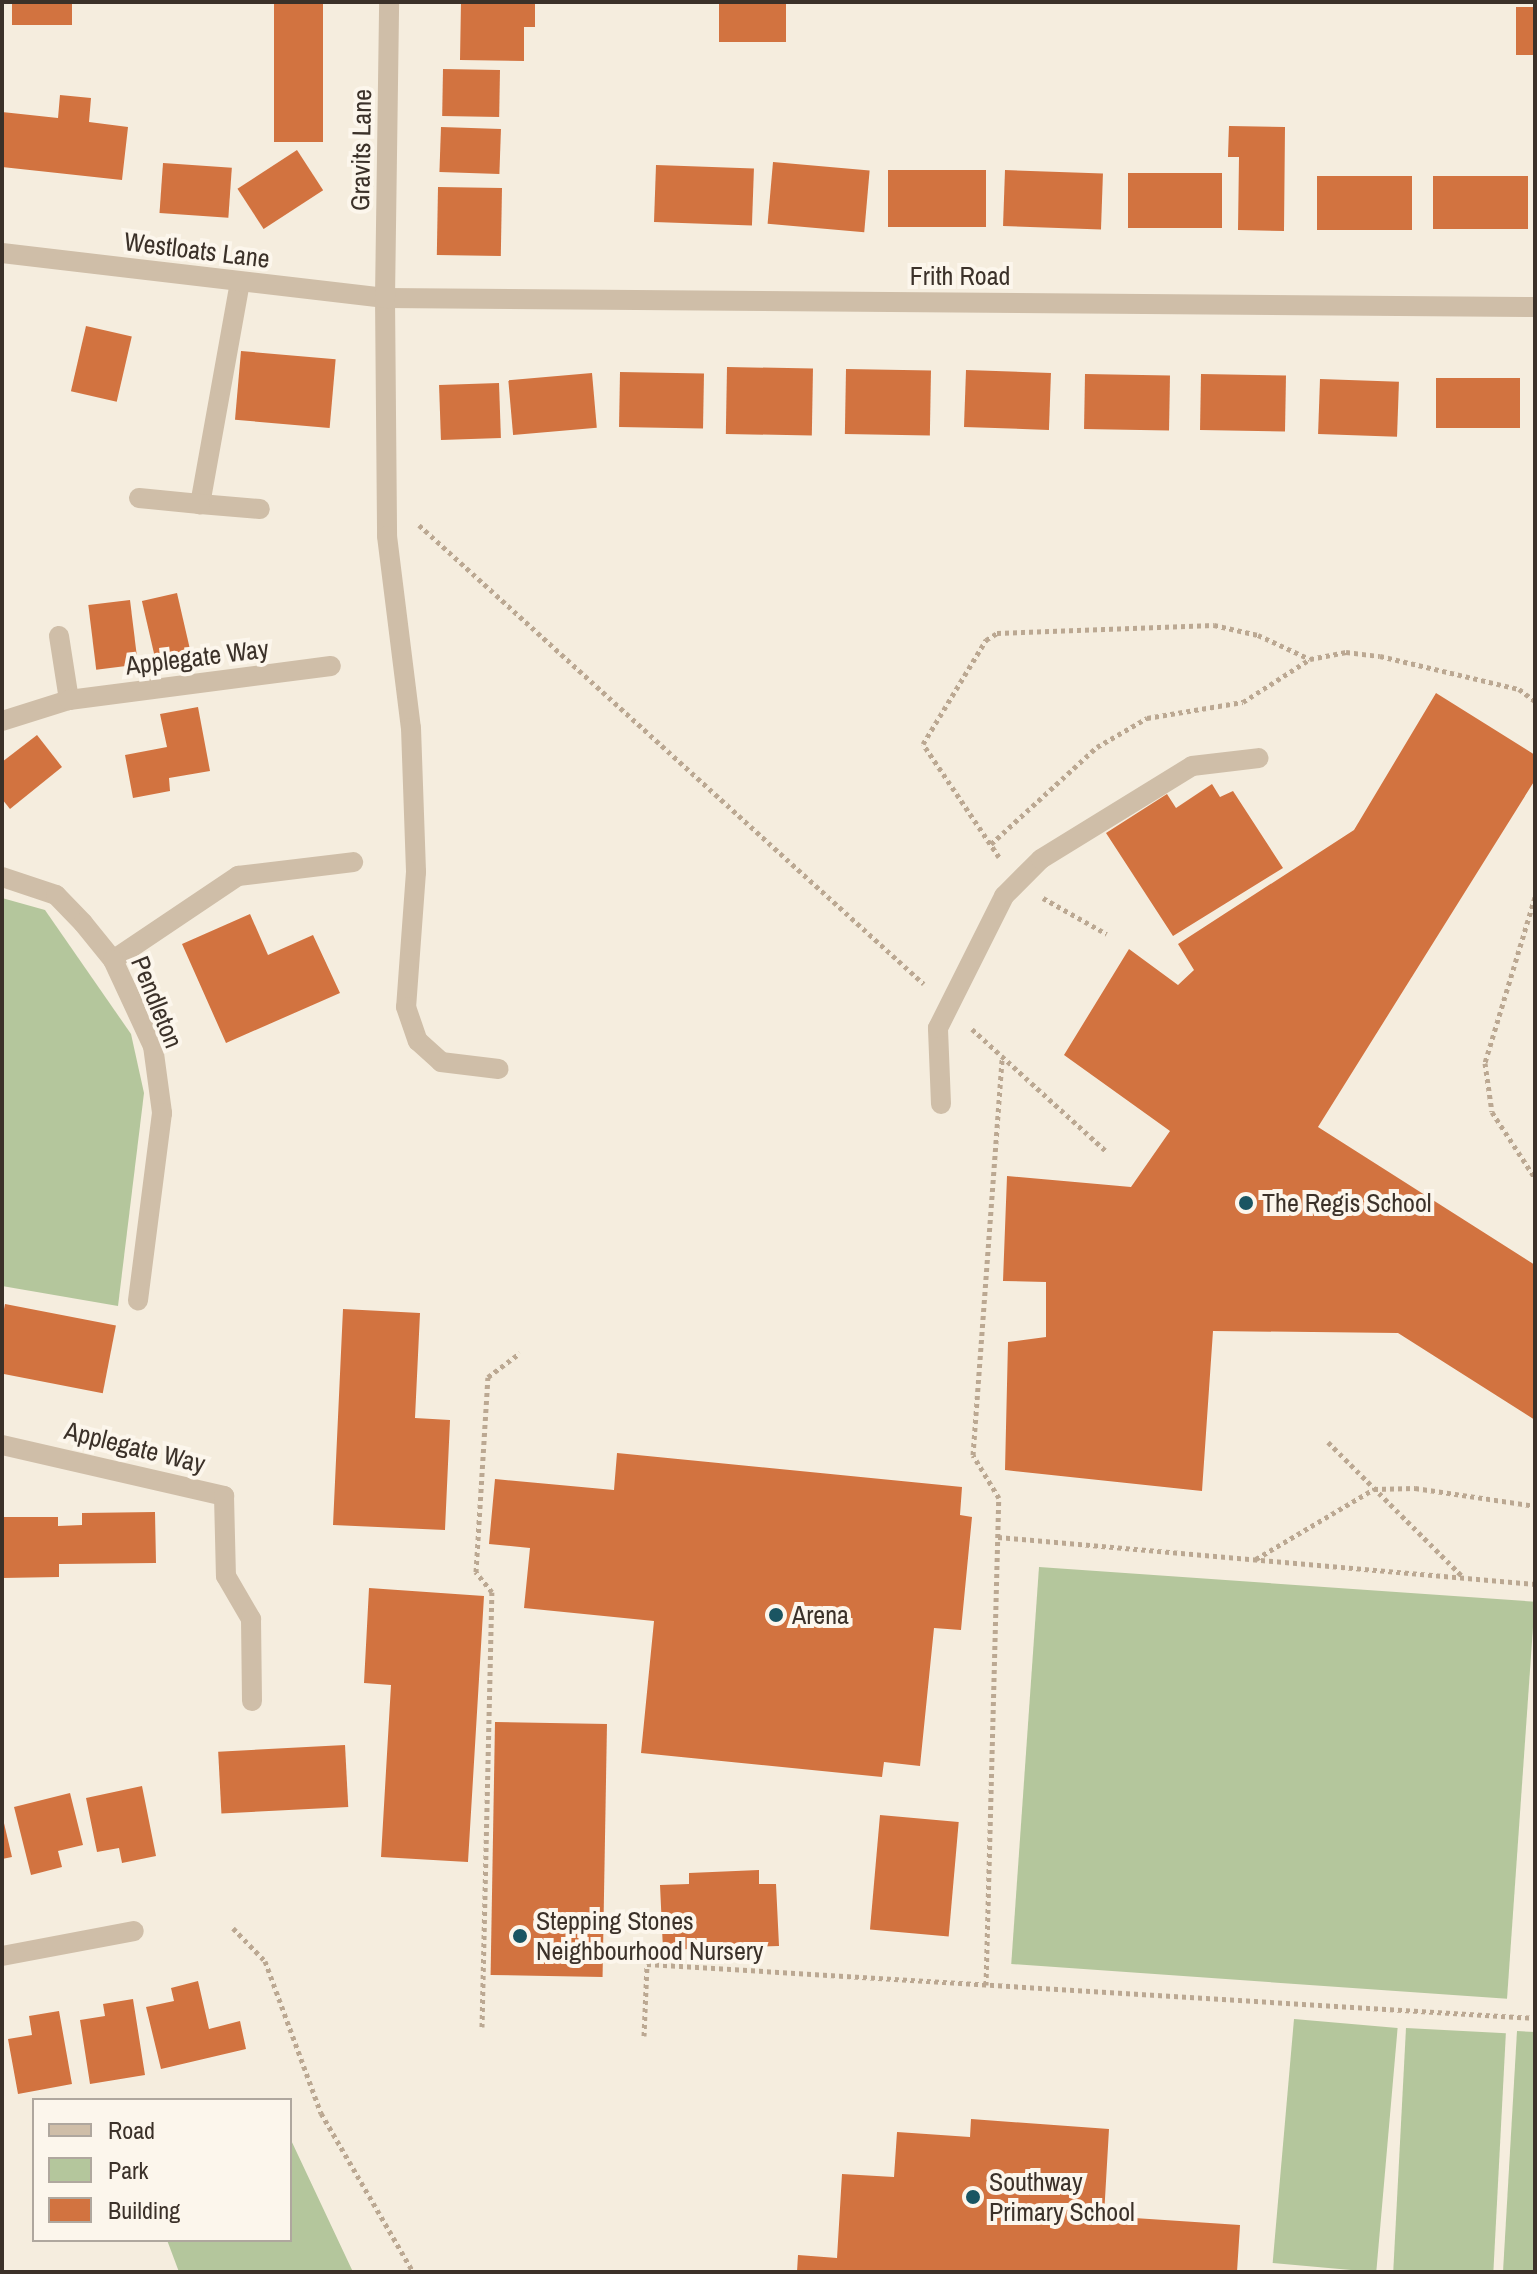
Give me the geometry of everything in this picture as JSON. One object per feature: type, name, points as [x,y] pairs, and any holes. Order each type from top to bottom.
[{"type":"street","name":"Gravits Lane","points":[[389,2],[385,496],[411,728],[416,872],[406,1007],[418,1041],[441,1062],[499,1069]]},
{"type":"street","name":"Westloats Lane","points":[[2,253],[385,298]]},
{"type":"street","points":[[200,504],[240,282]]},
{"type":"street","name":"Frith Road","points":[[385,298],[1535,307]]},
{"type":"street","points":[[139,498],[260,509]]},
{"type":"street","points":[[59,636],[69,700]]},
{"type":"street","name":"Applegate Way","points":[[2,721],[69,700],[331,666]]},
{"type":"street","points":[[941,1104],[936,1056],[946,1005],[976,940],[1017,883],[1041,859],[1192,766],[1259,758]]},
{"type":"street","points":[[113,960],[238,876],[353,862]]},
{"type":"street","name":"Pendleton","points":[[2,877],[56,895],[113,960],[153,1046],[162,1113],[138,1300]]},
{"type":"street","name":"Applegate Way","points":[[2,1445],[224,1496],[226,1576],[251,1619],[252,1701]]},
{"type":"street","points":[[2,1956],[134,1931]]},
{"type":"path","points":[[385,496],[1106,1151]]},
{"type":"path","points":[[1107,934],[1017,883],[923,744],[997,633],[1214,625],[1258,635],[1310,659]]},
{"type":"path","points":[[991,844],[1097,747],[1147,718],[1243,702],[1310,659],[1346,652],[1380,656],[1519,689],[1535,701]]},
{"type":"path","points":[[1535,897],[1485,1063],[1492,1112],[1535,1178]]},
{"type":"path","points":[[986,1985],[999,1498],[973,1455],[1002,1056]]},
{"type":"path","points":[[482,2027],[492,1592],[476,1572],[488,1377],[520,1353]]},
{"type":"path","points":[[1328,1442],[1464,1578]]},
{"type":"path","points":[[1255,1560],[1374,1489],[1415,1488],[1535,1506]]},
{"type":"path","points":[[998,1537],[1535,1584]]},
{"type":"path","points":[[233,1928],[265,1961],[321,2113],[413,2272]]},
{"type":"path","points":[[644,2036],[647,1964],[1535,2018]]},
{"type":"green space","points":[[2,898],[45,910],[131,1034],[144,1093],[118,1306],[2,1286]]},
{"type":"green space","points":[[1039,1567],[1535,1602],[1507,1999],[1011,1964]]},
{"type":"green space","points":[[1294,2019],[1398,2028],[1376,2272],[1273,2263]]},
{"type":"green space","points":[[1406,2028],[1506,2033],[1493,2272],[1393,2272]]},
{"type":"green space","points":[[1517,2031],[1535,2032],[1535,2272],[1503,2272]]},
{"type":"green space","points":[[292,2142],[353,2272],[179,2272],[168,2242],[292,2242]]},
{"type":"building","points":[[12,2],[72,2],[72,25],[12,25]]},
{"type":"building","points":[[274,2],[323,2],[323,142],[274,142]]},
{"type":"building","points":[[461,2],[535,2],[535,27],[524,27],[524,61],[460,60]]},
{"type":"building","points":[[719,2],[786,2],[786,42],[719,42]]},
{"type":"building","points":[[1516,7],[1535,7],[1535,55],[1516,55]]},
{"type":"building","points":[[443,69],[500,70],[499,117],[442,116]]},
{"type":"building","points":[[60,95],[91,98],[89,122],[128,127],[122,180],[2,167],[2,112],[58,118]]},
{"type":"building","points":[[1229,126],[1285,127],[1284,231],[1238,230],[1239,157],[1228,157]]},
{"type":"building","points":[[441,127],[501,129],[499,174],[439,172]]},
{"type":"building","points":[[297,150],[323,190],[264,229],[237,189]]},
{"type":"building","points":[[773,162],[870,170],[864,232],[768,224]]},
{"type":"building","points":[[163,163],[232,168],[228,218],[160,213]]},
{"type":"building","points":[[656,165],[754,168],[752,225],[654,222]]},
{"type":"building","points":[[888,170],[986,170],[986,227],[888,227]]},
{"type":"building","points":[[1005,170],[1103,173],[1101,229],[1003,226]]},
{"type":"building","points":[[1128,173],[1222,173],[1222,228],[1128,228]]},
{"type":"building","points":[[1317,176],[1412,176],[1412,230],[1317,230]]},
{"type":"building","points":[[1433,176],[1528,176],[1528,229],[1433,229]]},
{"type":"building","points":[[438,187],[502,188],[501,256],[437,255]]},
{"type":"building","points":[[86,326],[132,337],[117,402],[71,391]]},
{"type":"building","points":[[241,351],[336,359],[330,428],[235,420]]},
{"type":"building","points":[[727,367],[813,369],[812,435],[726,434]]},
{"type":"building","points":[[846,369],[931,370],[930,435],[845,434]]},
{"type":"building","points":[[966,370],[1051,373],[1049,430],[964,427]]},
{"type":"building","points":[[620,372],[704,373],[703,428],[619,427]]},
{"type":"building","points":[[592,373],[597,428],[513,435],[508,380]]},
{"type":"building","points":[[1085,374],[1170,375],[1169,430],[1084,429]]},
{"type":"building","points":[[1201,374],[1286,375],[1285,431],[1200,430]]},
{"type":"building","points":[[1436,378],[1520,378],[1520,428],[1436,428]]},
{"type":"building","points":[[1320,379],[1399,382],[1397,437],[1318,434]]},
{"type":"building","points":[[499,383],[501,438],[441,440],[439,385]]},
{"type":"building","points":[[177,593],[191,653],[156,662],[142,601]]},
{"type":"building","points":[[130,600],[138,665],[96,670],[88,605]]},
{"type":"building","points":[[1436,693],[1535,755],[1535,780],[1318,1127],[1535,1265],[1535,1420],[1398,1333],[1213,1331],[1202,1491],[1005,1470],[1008,1342],[1046,1337],[1046,1282],[1003,1281],[1007,1176],[1131,1187],[1170,1131],[1064,1055],[1129,949],[1178,985],[1194,970],[1178,944],[1354,830]]},
{"type":"building","points":[[198,707],[210,771],[169,778],[170,791],[133,798],[125,755],[167,747],[160,714]]},
{"type":"building","points":[[37,735],[62,767],[10,809],[2,799],[2,762]]},
{"type":"building","points":[[1212,784],[1220,797],[1233,791],[1283,868],[1173,936],[1106,833],[1167,794],[1176,808]]},
{"type":"building","points":[[250,914],[268,955],[313,935],[340,993],[226,1043],[182,944]]},
{"type":"building","points":[[5,1304],[116,1326],[103,1393],[2,1374]]},
{"type":"building","points":[[343,1309],[420,1313],[415,1418],[450,1420],[445,1530],[333,1525]]},
{"type":"building","name":"Arena","points":[[617,1453],[962,1487],[960,1515],[972,1517],[961,1630],[934,1628],[920,1766],[884,1762],[882,1777],[641,1753],[654,1621],[524,1608],[530,1548],[489,1544],[495,1479],[614,1490]]},
{"type":"building","points":[[155,1512],[156,1563],[59,1564],[59,1577],[2,1578],[2,1517],[58,1517],[58,1526],[82,1525],[82,1513]]},
{"type":"building","points":[[369,1588],[484,1596],[468,1862],[381,1857],[391,1685],[364,1683]]},
{"type":"building","points":[[495,1722],[607,1724],[603,1977],[491,1975]]},
{"type":"building","points":[[345,1745],[348,1807],[221,1814],[218,1752]]},
{"type":"building","points":[[142,1786],[156,1856],[122,1863],[119,1848],[97,1852],[86,1798]]},
{"type":"building","points":[[70,1793],[83,1845],[58,1851],[62,1867],[31,1875],[14,1807]]},
{"type":"building","points":[[880,1815],[959,1822],[949,1936],[870,1930]]},
{"type":"building","points":[[2,1820],[12,1857],[2,1859]]},
{"type":"building","points":[[759,1870],[759,1884],[776,1884],[779,1946],[663,1950],[660,1885],[689,1884],[689,1873]]},
{"type":"building","points":[[198,1981],[209,2029],[240,2021],[246,2049],[161,2069],[146,2007],[174,2001],[171,1988]]},
{"type":"building","points":[[133,1999],[145,2075],[90,2084],[80,2020],[105,2016],[103,2004]]},
{"type":"building","points":[[59,2011],[72,2084],[18,2094],[8,2039],[32,2035],[29,2016]]},
{"type":"building","name":"Southway Primary School","points":[[971,2119],[1109,2129],[1104,2216],[1240,2225],[1237,2272],[797,2272],[798,2255],[837,2258],[842,2174],[894,2177],[897,2132],[970,2137]]},
{"type":"place","name":"The Regis School","points":[[1246,1203]]},
{"type":"place","name":"Arena","points":[[776,1615]]},
{"type":"place","name":"Stepping Stones Neighbourhood Nursery","points":[[520,1936]]},
{"type":"place","name":"Southway Primary School","points":[[973,2197]]}]
